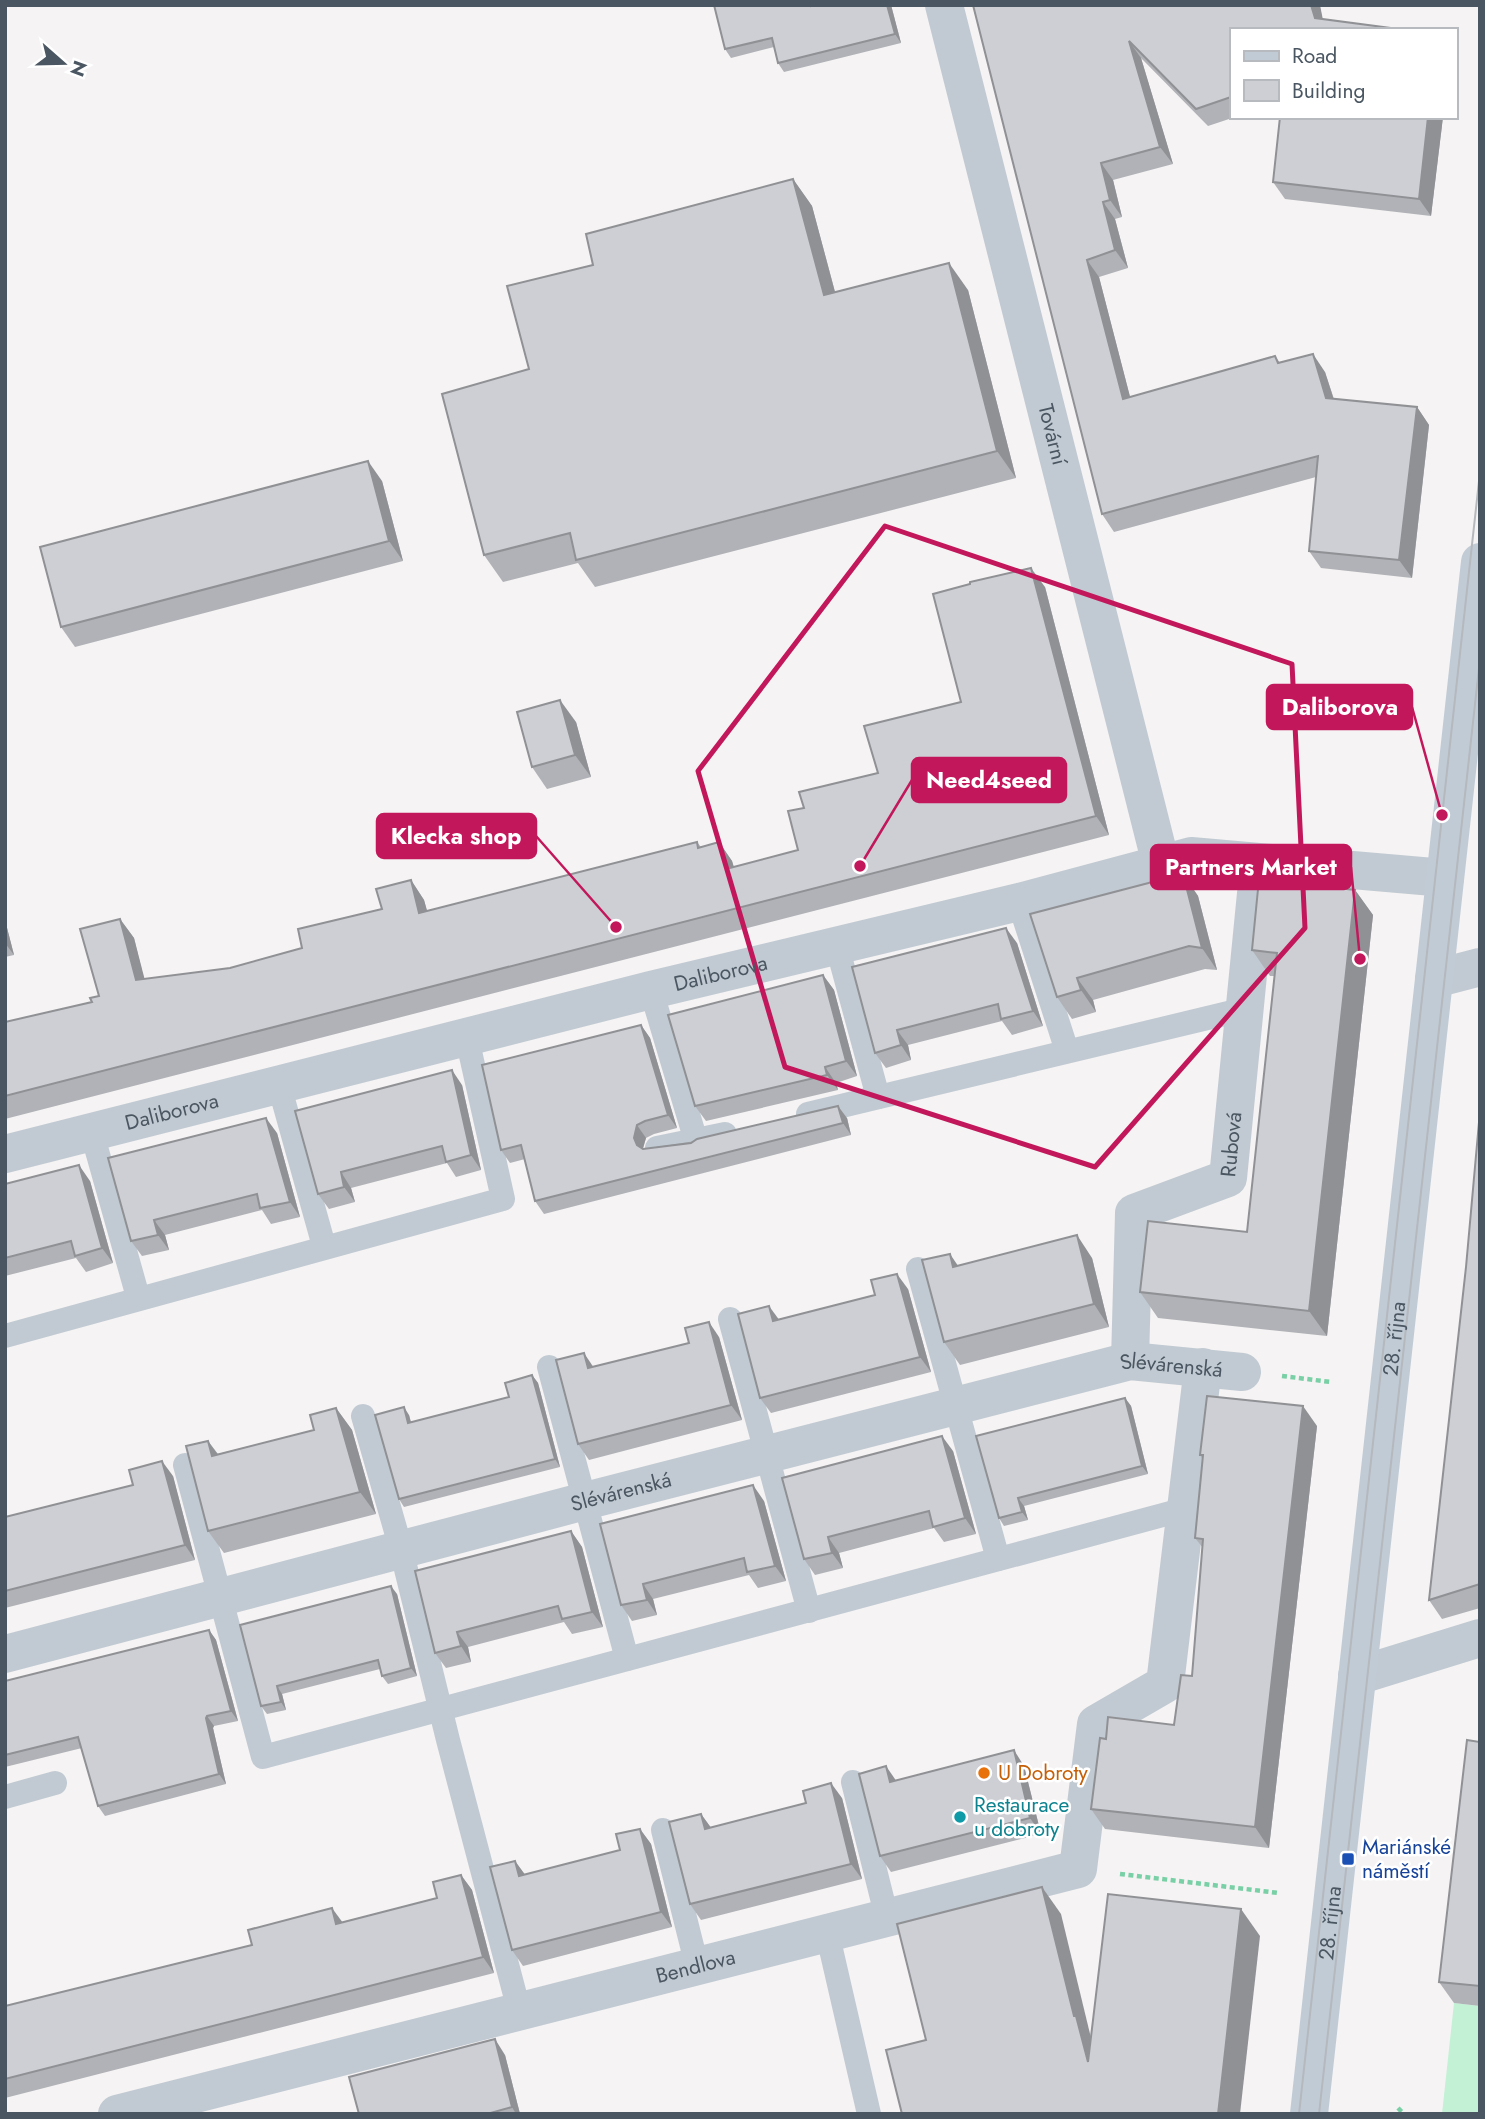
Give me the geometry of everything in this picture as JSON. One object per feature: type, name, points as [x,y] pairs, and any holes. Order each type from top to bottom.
[{"type":"main road","name":"28. října","points":[[1309,2114],[1480,562]]},
{"type":"street","name":"Tovární","points":[[944,5],[1161,864]]},
{"type":"street","name":"Daliborova","points":[[5,1154],[651,990],[1019,902],[1191,856],[1445,878]]},
{"type":"street","name":"Rubová","points":[[1130,1361],[1134,1213],[1228,1178],[1259,863]]},
{"type":"street","points":[[1434,979],[1480,967]]},
{"type":"street","name":"Slévárenská","points":[[5,1654],[1130,1361],[1242,1372]]},
{"type":"street","points":[[1077,1869],[1096,1724],[1165,1684],[1203,1367]]},
{"type":"street","points":[[1357,1676],[1480,1639]]},
{"type":"street","name":"Bendlova","points":[[117,2114],[1077,1869]]},
{"type":"lane","points":[[1019,902],[1067,1051]]},
{"type":"lane","points":[[837,946],[878,1097]]},
{"type":"lane","points":[[651,990],[695,1141]]},
{"type":"lane","points":[[787,1119],[1245,1009]]},
{"type":"lane","points":[[5,1336],[138,1297],[503,1199],[467,1038]]},
{"type":"lane","points":[[279,1085],[324,1246]]},
{"type":"lane","points":[[657,1149],[748,1128]]},
{"type":"lane","points":[[92,1133],[138,1297]]},
{"type":"lane","points":[[918,1269],[998,1559]]},
{"type":"lane","points":[[730,1319],[809,1611]]},
{"type":"lane","points":[[549,1367],[627,1659]]},
{"type":"lane","points":[[363,1416],[401,1549],[519,2010]]},
{"type":"lane","points":[[185,1465],[263,1757],[1185,1509]]},
{"type":"lane","points":[[853,1782],[887,1918]]},
{"type":"lane","points":[[5,1797],[55,1783]]},
{"type":"lane","points":[[663,1830],[697,1966]]},
{"type":"lane","points":[[827,1932],[869,2114]]},
{"type":"path","points":[[1077,1869],[1279,1893]]},
{"type":"path","points":[[1398,2108],[1404,2114]]},
{"type":"highlighted area","points":[[885,526],[1292,664],[1305,928],[1095,1167],[785,1067],[698,771]]},
{"type":"green space","points":[[1454,2003],[1480,2006],[1480,2114],[1442,2114]]},
{"type":"building","points":[[714,5],[887,5],[895,34],[778,63],[772,38],[725,49]]},
{"type":"building","points":[[973,5],[1311,5],[1315,18],[1391,28],[1230,28],[1230,97],[1196,109],[1129,41],[1160,147],[1101,163],[1110,200],[1103,202],[1115,250],[1087,260],[1123,399],[1275,356],[1278,363],[1313,354],[1326,398],[1417,407],[1399,560],[1309,551],[1318,456],[1102,514]]},
{"type":"building","points":[[1280,119],[1428,119],[1419,199],[1273,182]]},
{"type":"building","points":[[793,179],[824,295],[949,263],[997,451],[576,560],[570,533],[484,555],[442,394],[529,369],[507,286],[593,265],[586,234]]},
{"type":"building","points":[[368,461],[389,541],[61,627],[40,547]]},
{"type":"building","points":[[1031,568],[1096,816],[5,1096],[5,1022],[92,1002],[90,998],[99,996],[80,929],[120,919],[136,980],[230,968],[302,948],[298,929],[382,909],[376,889],[411,880],[419,913],[697,842],[698,848],[719,842],[726,869],[798,850],[788,811],[804,808],[799,792],[878,773],[864,726],[961,702],[933,594],[970,582]]},
{"type":"building","points":[[560,700],[575,755],[532,767],[517,712]]},
{"type":"building","points":[[1183,874],[1202,948],[1189,946],[1077,978],[1081,990],[1057,997],[1030,914]]},
{"type":"building","points":[[1259,879],[1355,890],[1309,1311],[1140,1292],[1148,1221],[1247,1232],[1277,953],[1252,950]]},
{"type":"building","points":[[1006,928],[1033,1011],[1001,1019],[998,1004],[897,1030],[901,1045],[875,1053],[852,967]]},
{"type":"building","points":[[823,975],[846,1061],[825,1067],[827,1075],[695,1106],[668,1015]]},
{"type":"building","points":[[641,1025],[668,1115],[637,1125],[634,1138],[637,1145],[643,1149],[691,1143],[697,1139],[838,1106],[843,1123],[535,1201],[521,1145],[501,1150],[482,1065]]},
{"type":"building","points":[[452,1070],[471,1155],[446,1162],[442,1146],[341,1172],[344,1187],[318,1194],[295,1111]]},
{"type":"building","points":[[1480,1111],[1480,1584],[1429,1600],[1466,1267]]},
{"type":"building","points":[[266,1118],[290,1202],[260,1208],[257,1194],[154,1220],[158,1235],[131,1241],[108,1158]]},
{"type":"building","points":[[79,1165],[102,1248],[75,1256],[71,1241],[5,1258],[5,1184]]},
{"type":"building","points":[[1077,1235],[1094,1304],[944,1342],[922,1260],[950,1254],[953,1267]]},
{"type":"building","points":[[897,1274],[920,1357],[760,1398],[738,1314],[769,1306],[773,1321],[875,1295],[871,1280]]},
{"type":"building","points":[[709,1322],[731,1405],[578,1444],[556,1360],[584,1353],[588,1368],[689,1343],[685,1328]]},
{"type":"building","points":[[532,1375],[555,1459],[399,1499],[375,1415],[404,1407],[408,1423],[509,1397],[505,1383]]},
{"type":"building","points":[[1207,1396],[1303,1406],[1255,1827],[1091,1809],[1100,1738],[1106,1739],[1108,1717],[1174,1725],[1181,1675],[1192,1676],[1203,1539],[1195,1538]]},
{"type":"building","points":[[1125,1398],[1142,1466],[1018,1498],[1022,1512],[999,1518],[976,1436]]},
{"type":"building","points":[[336,1408],[360,1492],[208,1531],[186,1446],[208,1441],[212,1456],[314,1430],[310,1415]]},
{"type":"building","points":[[942,1436],[965,1518],[933,1527],[929,1511],[828,1537],[832,1553],[804,1559],[782,1478]]},
{"type":"building","points":[[162,1461],[185,1545],[5,1591],[5,1517],[133,1485],[129,1470]]},
{"type":"building","points":[[753,1485],[775,1566],[747,1572],[744,1558],[643,1584],[647,1600],[621,1605],[600,1524]]},
{"type":"building","points":[[571,1531],[592,1612],[562,1619],[558,1606],[457,1632],[461,1646],[435,1653],[415,1571]]},
{"type":"building","points":[[391,1586],[411,1668],[382,1676],[378,1660],[277,1686],[281,1702],[261,1706],[240,1625]]},
{"type":"building","points":[[209,1630],[231,1711],[206,1718],[219,1774],[98,1806],[78,1737],[5,1755],[5,1681]]},
{"type":"building","points":[[1467,1740],[1480,1742],[1480,1986],[1439,1982]]},
{"type":"building","name":"Restaurace u dobroty","points":[[1014,1750],[1030,1818],[880,1856],[859,1774],[886,1766],[890,1782]]},
{"type":"building","points":[[831,1783],[851,1864],[690,1904],[669,1822],[701,1814],[705,1829],[806,1803],[803,1791]]},
{"type":"building","points":[[640,1829],[661,1912],[512,1950],[490,1867],[515,1861],[519,1876],[620,1850],[616,1834]]},
{"type":"building","points":[[461,1875],[483,1957],[5,2079],[5,2006],[252,1945],[248,1930],[332,1908],[336,1924],[437,1898],[433,1882]]},
{"type":"building","points":[[1042,1887],[1088,2062],[1108,1894],[1241,1909],[1218,2114],[902,2114],[886,2050],[926,2040],[897,1924]]},
{"type":"building","points":[[495,2039],[512,2107],[487,2114],[359,2114],[349,2077]]},
{"type":"tram line","points":[[1299,2114],[1480,472]]},
{"type":"tram line","points":[[1319,2114],[1480,659]]},
{"type":"place","name":"Daliborova","points":[[1442,815]]},
{"type":"place","name":"Need4seed","points":[[860,866]]},
{"type":"place","name":"Klecka shop","points":[[616,927]]},
{"type":"place","name":"Partners Market","points":[[1360,959]]},
{"type":"place","name":"U Dobroty","points":[[984,1773]]},
{"type":"place","name":"Restaurace u dobroty","points":[[960,1817]]},
{"type":"place","name":"Mariánské náměstí","points":[[1348,1859]]}]
